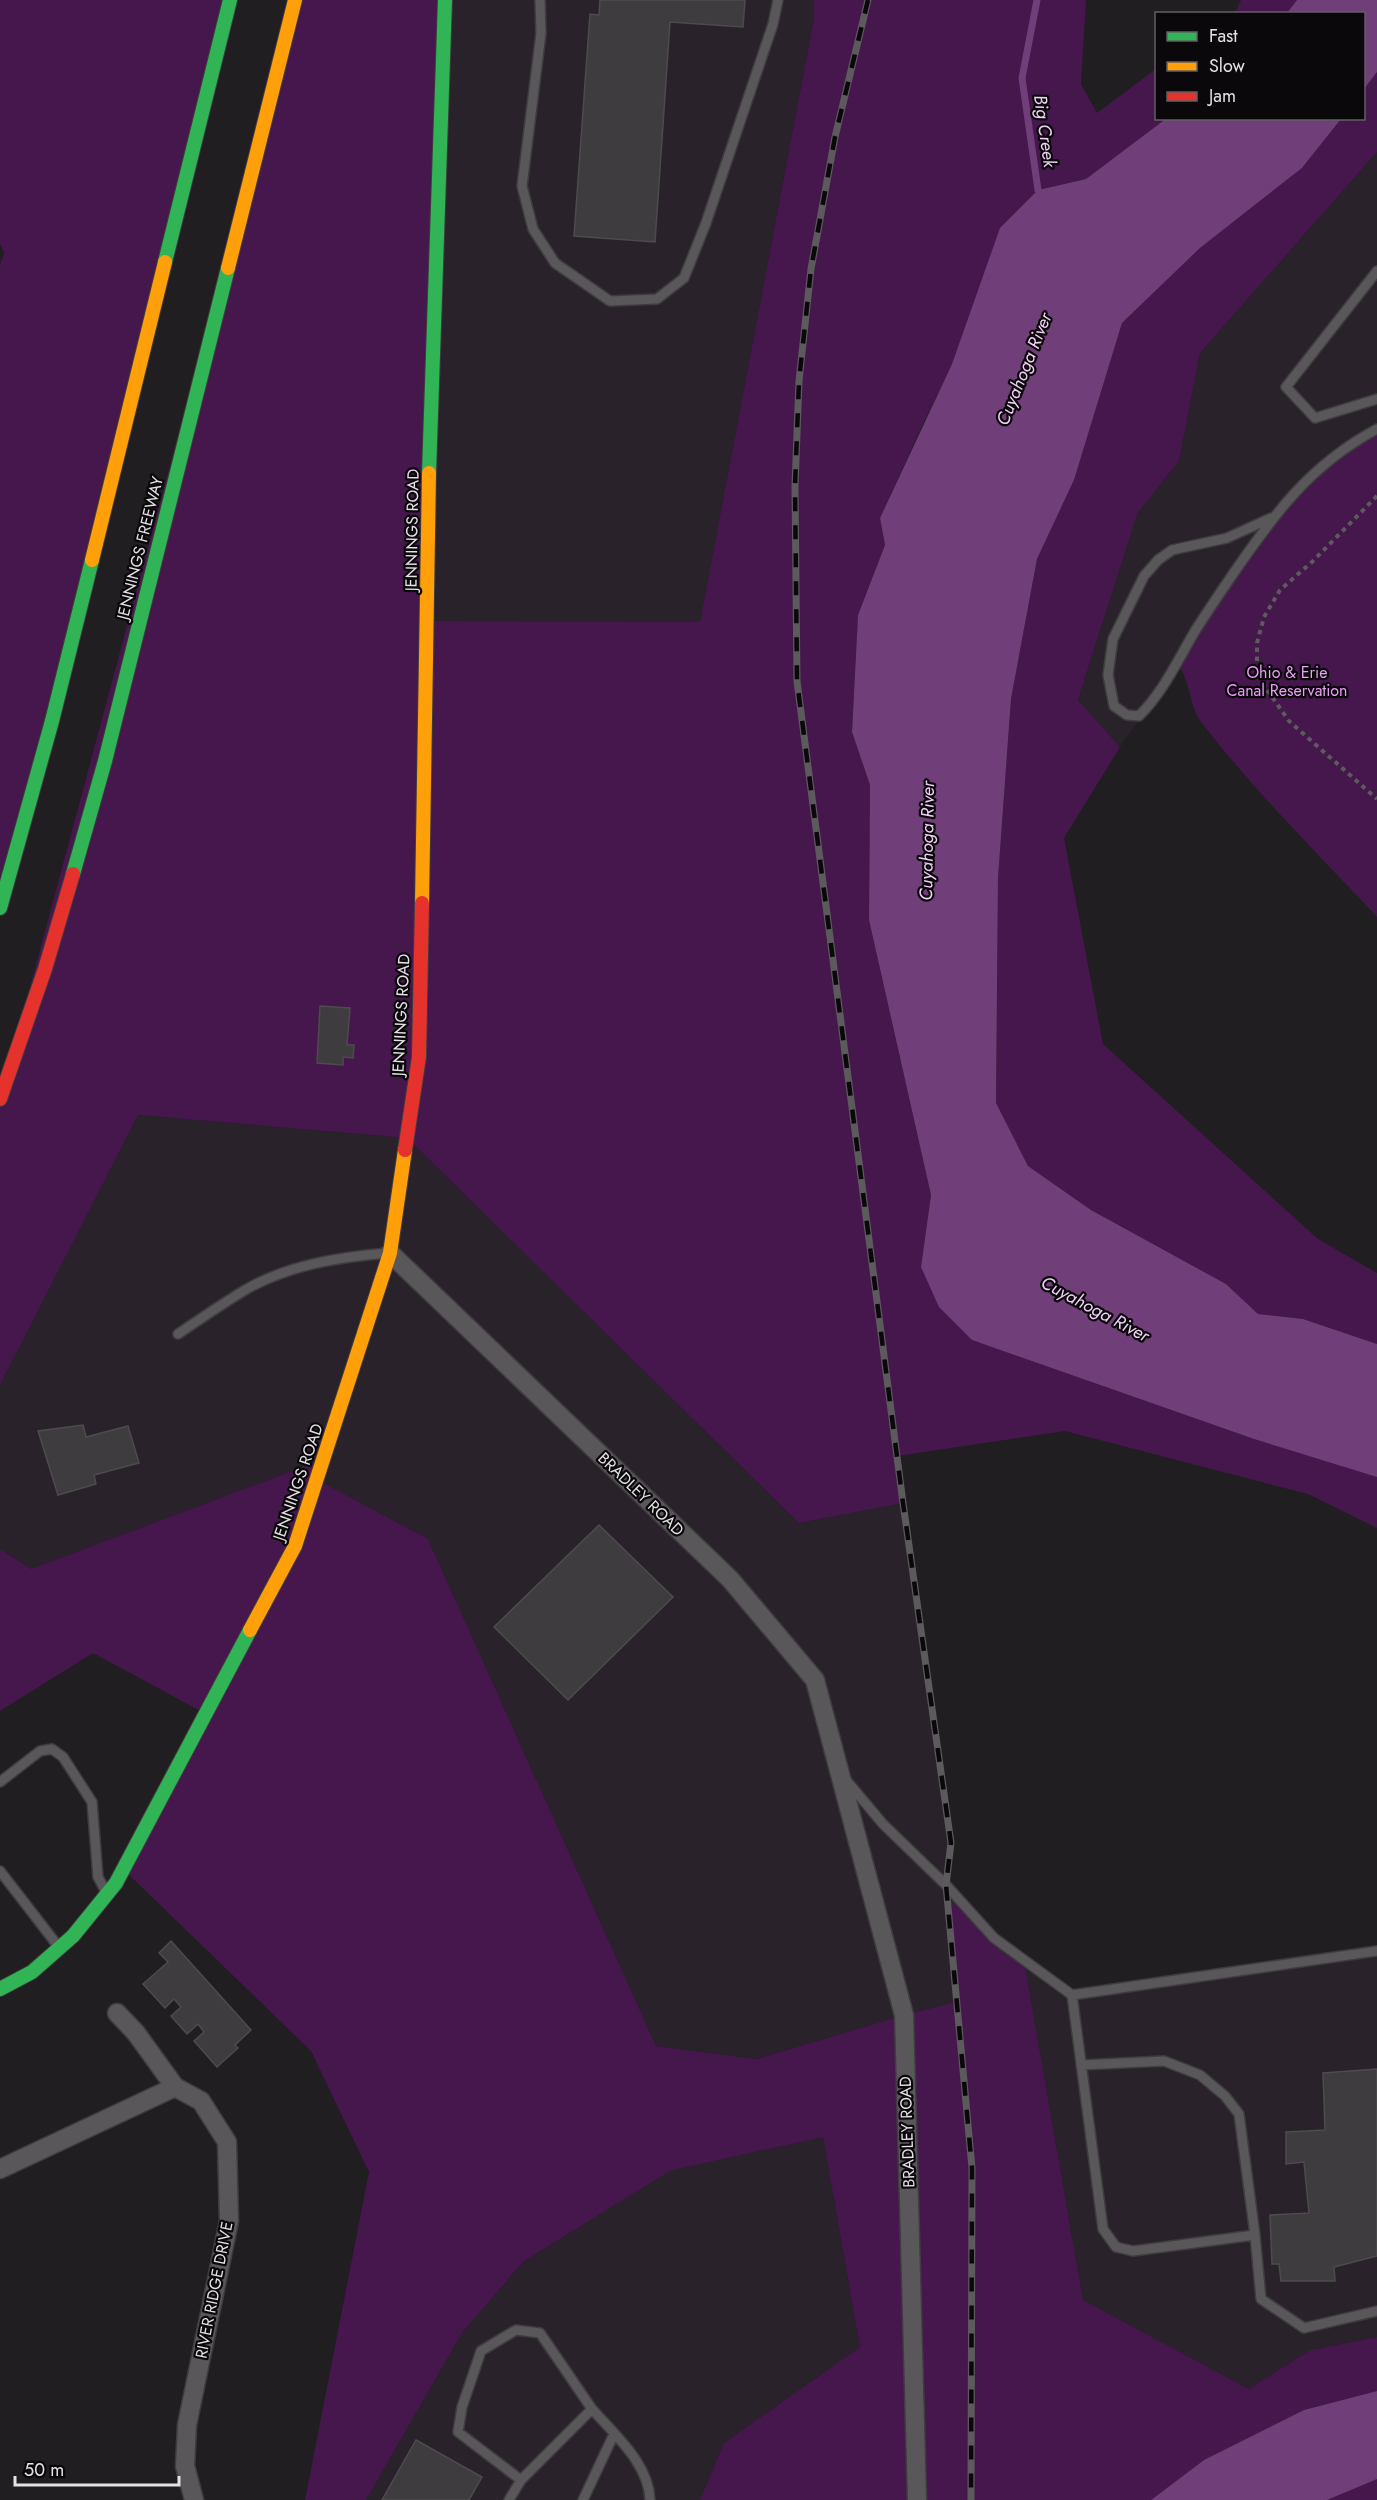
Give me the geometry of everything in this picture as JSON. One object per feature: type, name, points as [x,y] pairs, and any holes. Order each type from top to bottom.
[{"type":"main road","points":[[0,908],[52,721],[230,0]]},
{"type":"main road","name":"JENNINGS FREEWAY","points":[[0,1099],[45,969],[105,761],[295,0]]},
{"type":"main road","name":"JENNINGS ROAD","points":[[0,1989],[32,1972],[73,1936],[116,1883],[295,1546],[390,1253],[419,1057],[430,438],[445,0]]},
{"type":"street","name":"BRADLEY ROAD","points":[[390,1253],[730,1579],[815,1680],[904,2015],[916,2500]]},
{"type":"street","name":"RIVER RIDGE DRIVE","points":[[117,2013],[136,2033],[175,2087],[201,2101],[227,2142],[229,2221],[187,2425],[185,2466],[194,2500]]},
{"type":"street","points":[[0,2169],[175,2087]]},
{"type":"lane","points":[[540,0],[541,33],[522,186],[533,229],[555,263],[609,301],[657,298],[684,278],[714,201],[773,24],[778,0]]},
{"type":"lane","points":[[1377,271],[1286,387],[1315,418],[1377,399]]},
{"type":"lane","points":[[1271,518],[1227,538],[1172,550],[1158,560],[1144,576],[1113,639],[1107,675],[1114,706],[1127,715],[1139,716],[1150,705],[1197,628],[1271,518],[1308,478],[1348,444],[1377,429]]},
{"type":"lane","points":[[178,1334],[246,1289],[290,1271],[343,1257],[390,1253]]},
{"type":"lane","points":[[0,1782],[40,1751],[52,1749],[63,1757],[92,1802],[98,1877],[107,1894]]},
{"type":"lane","name":"BRADLEY ROAD","points":[[839,1772],[883,1824],[946,1885],[994,1938],[1071,1995]]},
{"type":"lane","points":[[0,1871],[59,1948]]},
{"type":"lane","points":[[1255,2235],[1133,2251],[1116,2247],[1103,2229],[1071,1995],[1377,1951]]},
{"type":"lane","points":[[1081,2065],[1164,2061],[1200,2075],[1225,2096],[1239,2114],[1261,2299],[1304,2328],[1377,2312]]},
{"type":"lane","points":[[521,2480],[458,2432],[462,2407],[481,2351],[516,2330],[540,2333],[592,2409],[640,2467],[649,2484],[650,2500]]},
{"type":"lane","points":[[509,2500],[521,2480],[592,2409]]},
{"type":"lane","points":[[583,2500],[614,2434]]},
{"type":"path","points":[[1377,496],[1313,561],[1280,590],[1264,617],[1257,643],[1257,669],[1265,687],[1289,721],[1377,799]]},
{"type":"shaded area","points":[[445,0],[814,0],[814,18],[700,622],[427,621]]},
{"type":"shaded area","points":[[1377,152],[1377,429],[1161,687],[1120,747],[1078,700],[1136,515],[1179,461],[1200,353]]},
{"type":"shaded area","points":[[138,1115],[407,1138],[799,1523],[903,1503],[951,1843],[946,1885],[959,2001],[757,2059],[656,2046],[428,1539],[318,1480],[324,1459],[31,1569],[0,1549],[0,1385]]},
{"type":"shaded area","points":[[1377,1951],[1377,2337],[1310,2350],[1249,2389],[1083,2300],[1024,1960],[1072,1994]]},
{"type":"shaded area","points":[[823,2137],[860,2347],[724,2443],[700,2500],[366,2500],[462,2333],[524,2261],[670,2171]]},
{"type":"green space","points":[[0,0],[230,0],[0,908],[0,265],[4,253],[0,244]]},
{"type":"green space","points":[[295,0],[445,0],[427,621],[700,622],[814,18],[814,0],[1086,0],[1081,84],[1097,113],[1155,70],[1155,120],[1166,120],[1086,179],[1038,190],[922,426],[880,518],[885,545],[858,615],[852,732],[870,785],[869,920],[931,1195],[921,1267],[972,1340],[1254,1439],[1377,1477],[1377,1528],[1308,1494],[1065,1431],[897,1456],[903,1503],[799,1523],[407,1138],[138,1115],[0,1385],[0,1099]]},
{"type":"green space","points":[[1241,0],[1297,0],[1288,12],[1233,12]]},
{"type":"green space","points":[[1377,72],[1377,152],[1200,353],[1179,461],[1137,514],[1078,700],[1120,747],[1064,838],[1103,1044],[1318,1239],[1377,1273],[1377,1344],[1303,1319],[1258,1314],[1226,1284],[1091,1210],[1028,1166],[996,1104],[998,878],[1011,699],[1037,559],[1074,480],[1122,323],[1200,248],[1302,168],[1340,120],[1365,120],[1365,88]]},
{"type":"green space","name":"Ohio & Erie Canal Reservation","points":[[1377,429],[1377,917],[1221,748],[1197,715],[1184,676],[1176,663],[1197,628],[1308,478]]},
{"type":"green space","points":[[324,1459],[318,1480],[428,1539],[656,2046],[757,2059],[959,2001],[946,1885],[994,1938],[1024,1960],[1083,2300],[1249,2389],[1310,2350],[1377,2337],[1377,2391],[1304,2410],[1204,2460],[1151,2500],[700,2500],[724,2443],[860,2347],[823,2137],[670,2171],[524,2261],[462,2333],[366,2500],[305,2500],[369,2172],[311,2051],[123,1869],[206,1714],[93,1653],[0,1711],[0,1549],[31,1569]]},
{"type":"green space","points":[[1377,2471],[1377,2500],[1312,2500]]},
{"type":"water","points":[[1297,0],[1377,0],[1377,72],[1365,88],[1365,12],[1288,12]]},
{"type":"water","name":"Cuyahoga River","points":[[1164,120],[1340,120],[1302,168],[1200,248],[1122,323],[1074,480],[1037,559],[1011,699],[998,878],[996,1103],[1028,1166],[1091,1210],[1226,1284],[1258,1314],[1303,1319],[1377,1344],[1377,1477],[1254,1439],[972,1340],[939,1307],[921,1267],[931,1195],[869,920],[870,785],[852,732],[858,615],[885,545],[880,518],[952,364],[1000,228],[1038,190],[1086,179]]},
{"type":"water","points":[[1377,2391],[1377,2479],[1327,2500],[1151,2500],[1204,2460],[1304,2410]]},
{"type":"building","points":[[600,0],[745,0],[743,27],[670,22],[655,242],[574,236],[590,14],[599,15]]},
{"type":"building","points":[[320,1006],[350,1008],[347,1045],[354,1045],[353,1058],[343,1057],[343,1065],[317,1063]]},
{"type":"building","points":[[83,1425],[86,1437],[128,1426],[139,1463],[94,1475],[96,1484],[58,1495],[38,1431]]},
{"type":"building","points":[[599,1525],[673,1597],[568,1700],[494,1627]]},
{"type":"building","points":[[171,1941],[251,2030],[235,2045],[238,2048],[217,2067],[194,2041],[204,2032],[198,2024],[187,2034],[171,2016],[181,2007],[174,1999],[165,2008],[143,1984],[168,1962],[159,1953]]},
{"type":"building","points":[[1377,2069],[1377,2256],[1334,2267],[1335,2281],[1281,2281],[1279,2264],[1272,2264],[1270,2215],[1309,2213],[1304,2162],[1286,2164],[1286,2132],[1325,2130],[1323,2073]]},
{"type":"building","points":[[416,2440],[482,2477],[469,2500],[382,2500]]},
{"type":"waterway","name":"Big Creek","points":[[1037,0],[1022,78],[1038,190],[1041,195]]},
{"type":"railway","points":[[868,0],[835,137],[811,269],[799,381],[795,486],[797,681],[903,1503],[951,1843],[946,1885],[972,2168],[971,2500]]},
{"type":"traffic: fast","points":[[165,262],[230,0]]},
{"type":"traffic: fast","points":[[429,473],[445,0]]},
{"type":"traffic: fast","points":[[73,874],[105,761],[228,268]]},
{"type":"traffic: fast","points":[[0,908],[52,721],[92,560]]},
{"type":"traffic: fast","points":[[0,1989],[32,1972],[73,1936],[116,1883],[250,1630]]},
{"type":"traffic: slow","points":[[228,268],[295,0]]},
{"type":"traffic: slow","points":[[92,560],[165,262]]},
{"type":"traffic: slow","points":[[422,903],[429,473]]},
{"type":"traffic: slow","points":[[250,1630],[295,1546],[390,1253],[405,1150]]},
{"type":"traffic: jam","points":[[0,1099],[45,969],[73,874]]},
{"type":"traffic: jam","points":[[405,1150],[419,1057],[422,903]]}]
